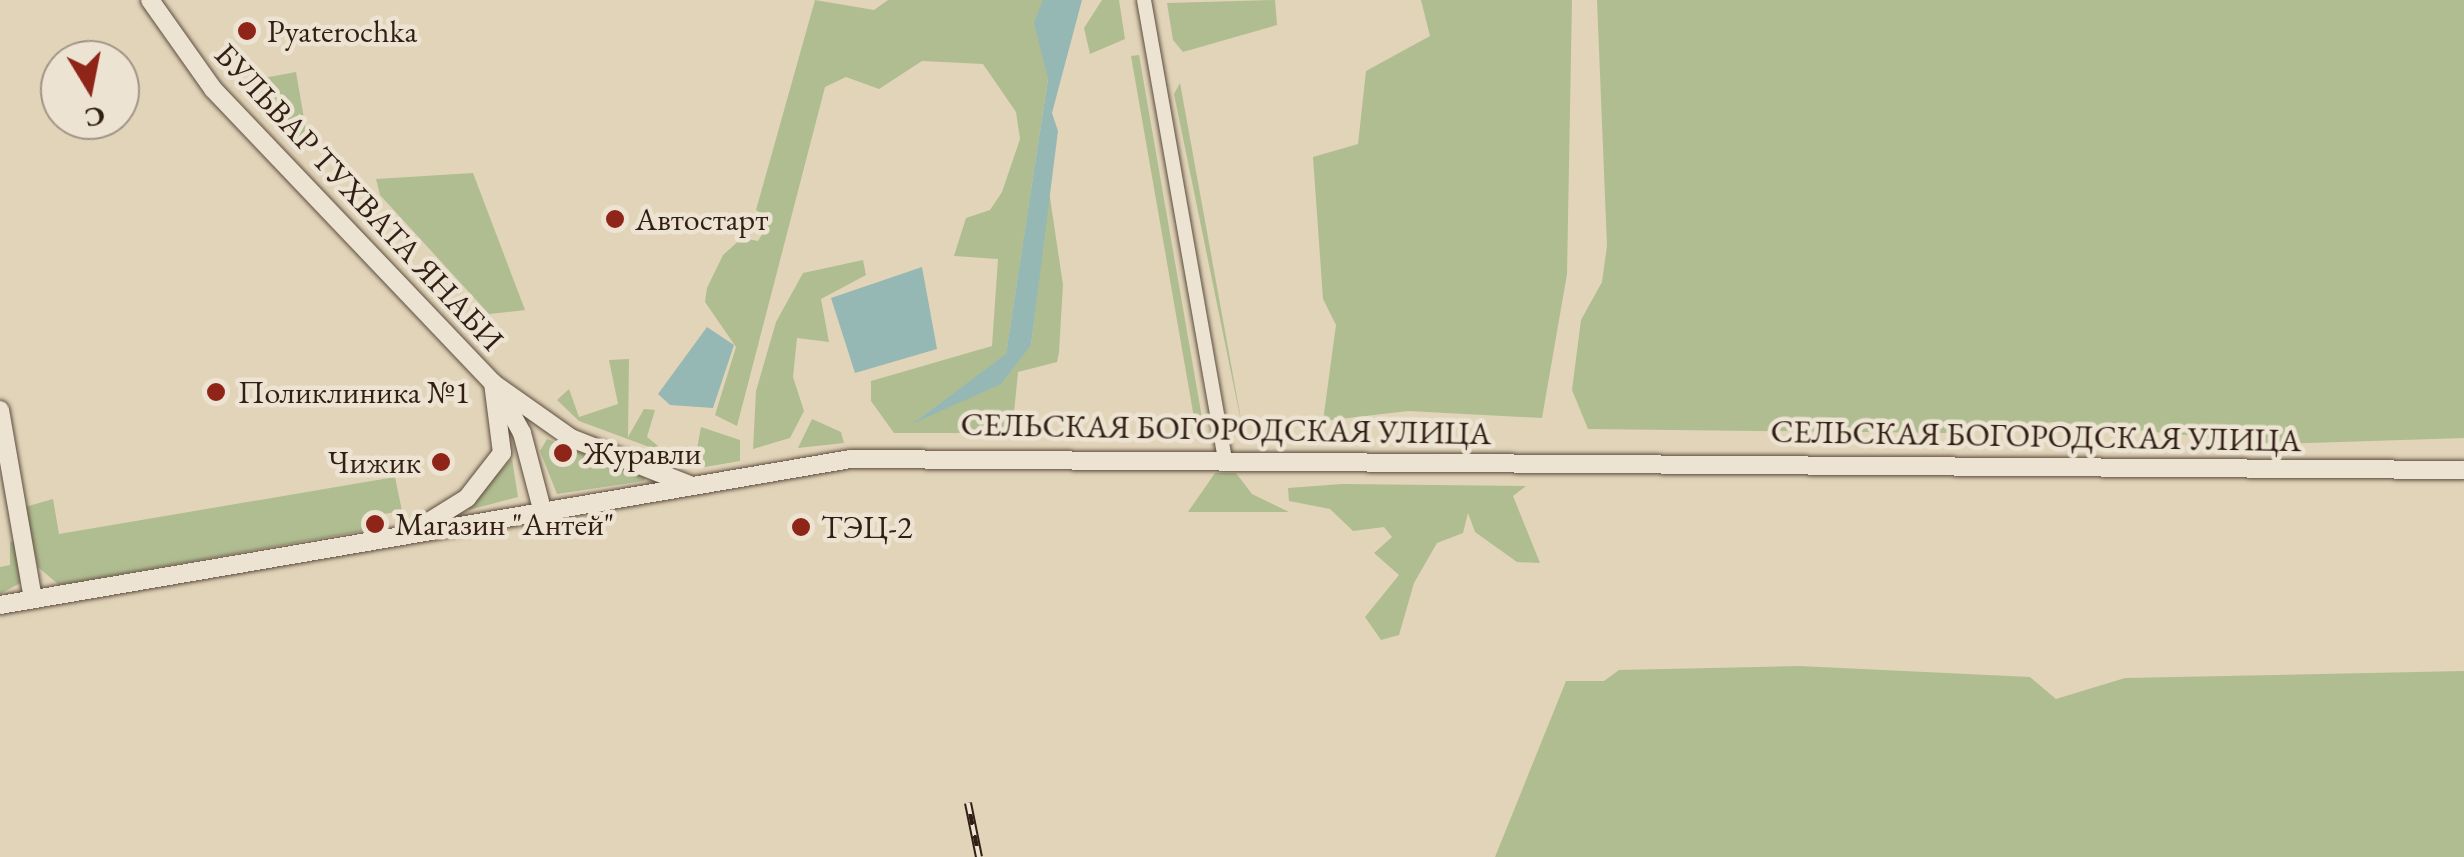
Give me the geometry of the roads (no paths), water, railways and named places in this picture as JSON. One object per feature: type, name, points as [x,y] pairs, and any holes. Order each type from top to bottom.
[{"type":"main road","name":"БУЛЬВАР ТУХВАТА ЯНАБИ","points":[[150,0],[226,103],[493,382],[571,438],[690,485]]},
{"type":"main road","name":"БУЛЬВАР ТУХВАТА ЯНАБИ","points":[[493,382],[522,433],[544,514]]},
{"type":"main road","name":"БУЛЬВАР ТУХВАТА ЯНАБИ","points":[[400,535],[467,498],[502,453],[493,382]]},
{"type":"main road","points":[[0,410],[33,599]]},
{"type":"main road","name":"СЕЛЬСКАЯ БОГОРОДСКАЯ УЛИЦА","points":[[0,604],[544,514],[852,458],[2464,470]]},
{"type":"street","points":[[1144,0],[1225,460]]},
{"type":"water","points":[[1043,0],[1082,0],[1052,113],[1058,131],[1031,345],[1001,384],[912,424],[1006,354],[1048,79],[1034,23]]},
{"type":"water","points":[[922,267],[937,349],[855,373],[831,298]]},
{"type":"water","points":[[707,327],[734,345],[713,408],[670,405],[658,394]]},
{"type":"railway","points":[[968,803],[979,857]]},
{"type":"place","name":"Pyaterochka","points":[[247,31]]},
{"type":"place","name":"Автостарт","points":[[615,219]]},
{"type":"place","name":"Поликлиника №1","points":[[216,392]]},
{"type":"place","name":"Журавли","points":[[563,453]]},
{"type":"place","name":"Чижик","points":[[441,462]]},
{"type":"place","name":"Магазин \"Антей\"","points":[[375,524]]},
{"type":"place","name":"ТЭЦ-2","points":[[801,527]]}]
